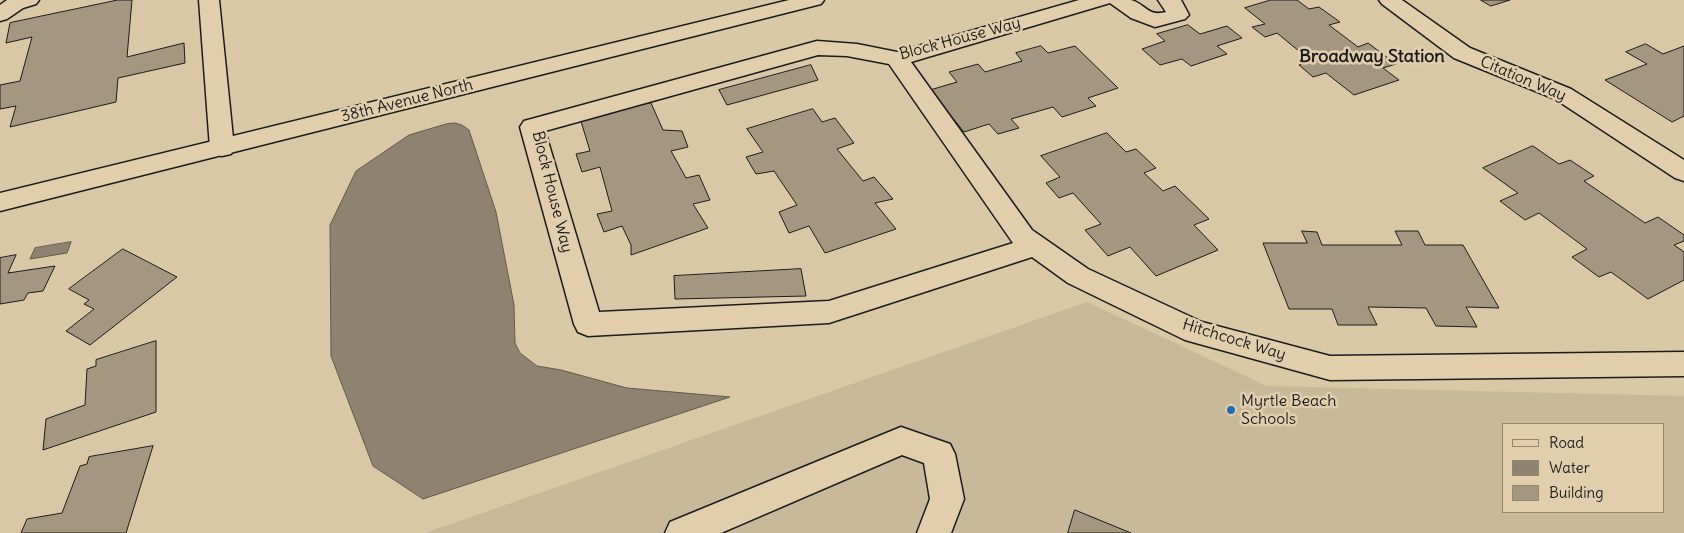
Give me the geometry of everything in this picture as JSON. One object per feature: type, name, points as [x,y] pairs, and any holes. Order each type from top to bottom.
[{"type":"street","points":[[0,15],[16,3],[29,0]]},
{"type":"street","points":[[210,0],[222,148]]},
{"type":"street","name":"38th Avenue North","points":[[0,202],[814,0]]},
{"type":"street","name":"Block House Way","points":[[1036,246],[829,312],[588,324],[532,127],[816,48],[841,47],[897,59],[1102,0]]},
{"type":"street","points":[[1118,0],[1138,14],[1155,20],[1178,15],[1174,5],[1168,0]]},
{"type":"street","name":"Citation Way","points":[[1389,0],[1462,53],[1563,94],[1684,172]]},
{"type":"street","name":"Hitchcock Way","points":[[897,59],[1023,237],[1078,276],[1194,332],[1330,368],[1684,364]]},
{"type":"street","points":[[682,533],[901,441],[939,454],[947,499],[934,533]]},
{"type":"shaded area","name":"Myrtle Beach Schools","points":[[1087,302],[1267,386],[1684,396],[1684,533],[425,533]]},
{"type":"water","points":[[455,123],[469,130],[496,212],[514,305],[515,343],[520,353],[537,366],[561,370],[627,388],[730,397],[423,499],[373,466],[331,356],[330,225],[356,171],[409,135]]},
{"type":"water","points":[[71,242],[67,253],[30,259],[35,248]]},
{"type":"building","points":[[118,0],[132,0],[127,57],[184,43],[185,63],[118,78],[116,102],[10,127],[16,106],[0,109],[0,85],[20,81],[32,37],[6,43],[10,23]]},
{"type":"building","points":[[1271,0],[1297,0],[1309,9],[1319,7],[1340,22],[1329,25],[1358,47],[1368,43],[1396,64],[1383,68],[1399,80],[1354,95],[1326,73],[1313,77],[1299,65],[1311,61],[1277,33],[1265,37],[1252,27],[1265,24],[1245,8]]},
{"type":"building","points":[[1481,0],[1510,0],[1491,6]]},
{"type":"building","points":[[1188,25],[1200,34],[1227,26],[1242,38],[1217,46],[1227,54],[1191,66],[1182,59],[1160,65],[1142,49],[1165,41],[1157,34]]},
{"type":"building","points":[[1646,44],[1663,54],[1684,46],[1684,116],[1672,122],[1605,80],[1647,64],[1626,52]]},
{"type":"building","points":[[1041,46],[1048,53],[1075,46],[1118,88],[1088,98],[1096,106],[1062,117],[1053,107],[1011,119],[1019,128],[998,134],[989,124],[964,132],[930,90],[957,82],[949,72],[978,64],[985,72],[1022,61],[1016,53]]},
{"type":"building","points":[[811,65],[818,80],[727,105],[719,90]]},
{"type":"building","points":[[651,103],[663,130],[682,131],[688,147],[671,151],[686,178],[699,175],[710,200],[693,204],[708,228],[631,255],[631,245],[622,226],[604,232],[597,214],[612,211],[600,167],[582,172],[576,154],[590,151],[580,118]]},
{"type":"building","points":[[813,109],[822,122],[835,118],[854,143],[837,149],[863,181],[874,177],[893,199],[875,203],[896,229],[825,253],[809,226],[789,233],[779,212],[797,205],[774,171],[756,174],[746,157],[763,152],[747,129]]},
{"type":"building","points":[[1107,133],[1126,152],[1136,149],[1156,168],[1144,173],[1163,191],[1175,186],[1209,219],[1194,225],[1218,250],[1156,276],[1130,247],[1108,256],[1085,230],[1101,224],[1073,193],[1059,198],[1046,183],[1060,177],[1041,156]]},
{"type":"building","points":[[1533,146],[1559,164],[1570,160],[1594,176],[1584,181],[1645,223],[1658,217],[1684,235],[1684,241],[1674,245],[1684,252],[1684,280],[1648,299],[1611,272],[1599,277],[1572,257],[1587,249],[1539,213],[1525,220],[1500,201],[1518,193],[1483,168]]},
{"type":"building","points":[[1302,231],[1317,232],[1322,245],[1402,245],[1395,231],[1418,231],[1425,245],[1463,245],[1499,308],[1466,307],[1477,327],[1436,326],[1426,308],[1368,307],[1377,325],[1338,325],[1332,309],[1289,309],[1263,243],[1307,243]]},
{"type":"building","points":[[123,249],[177,277],[90,345],[66,331],[94,309],[84,304],[89,300],[69,289]]},
{"type":"building","points":[[16,255],[8,273],[55,266],[43,291],[28,293],[24,300],[0,304],[0,258]]},
{"type":"building","points":[[801,269],[806,296],[675,299],[674,276]]},
{"type":"building","points":[[156,341],[156,412],[43,450],[46,419],[85,405],[87,369],[96,366],[96,360]]},
{"type":"building","points":[[153,446],[126,533],[21,533],[27,519],[62,513],[80,466],[87,464],[89,457]]},
{"type":"building","points":[[1075,510],[1131,533],[1068,533]]},
{"type":"place","name":"Myrtle Beach Schools","points":[[1231,410]]},
{"type":"district","name":"Broadway Station","points":[[1372,57]]}]
